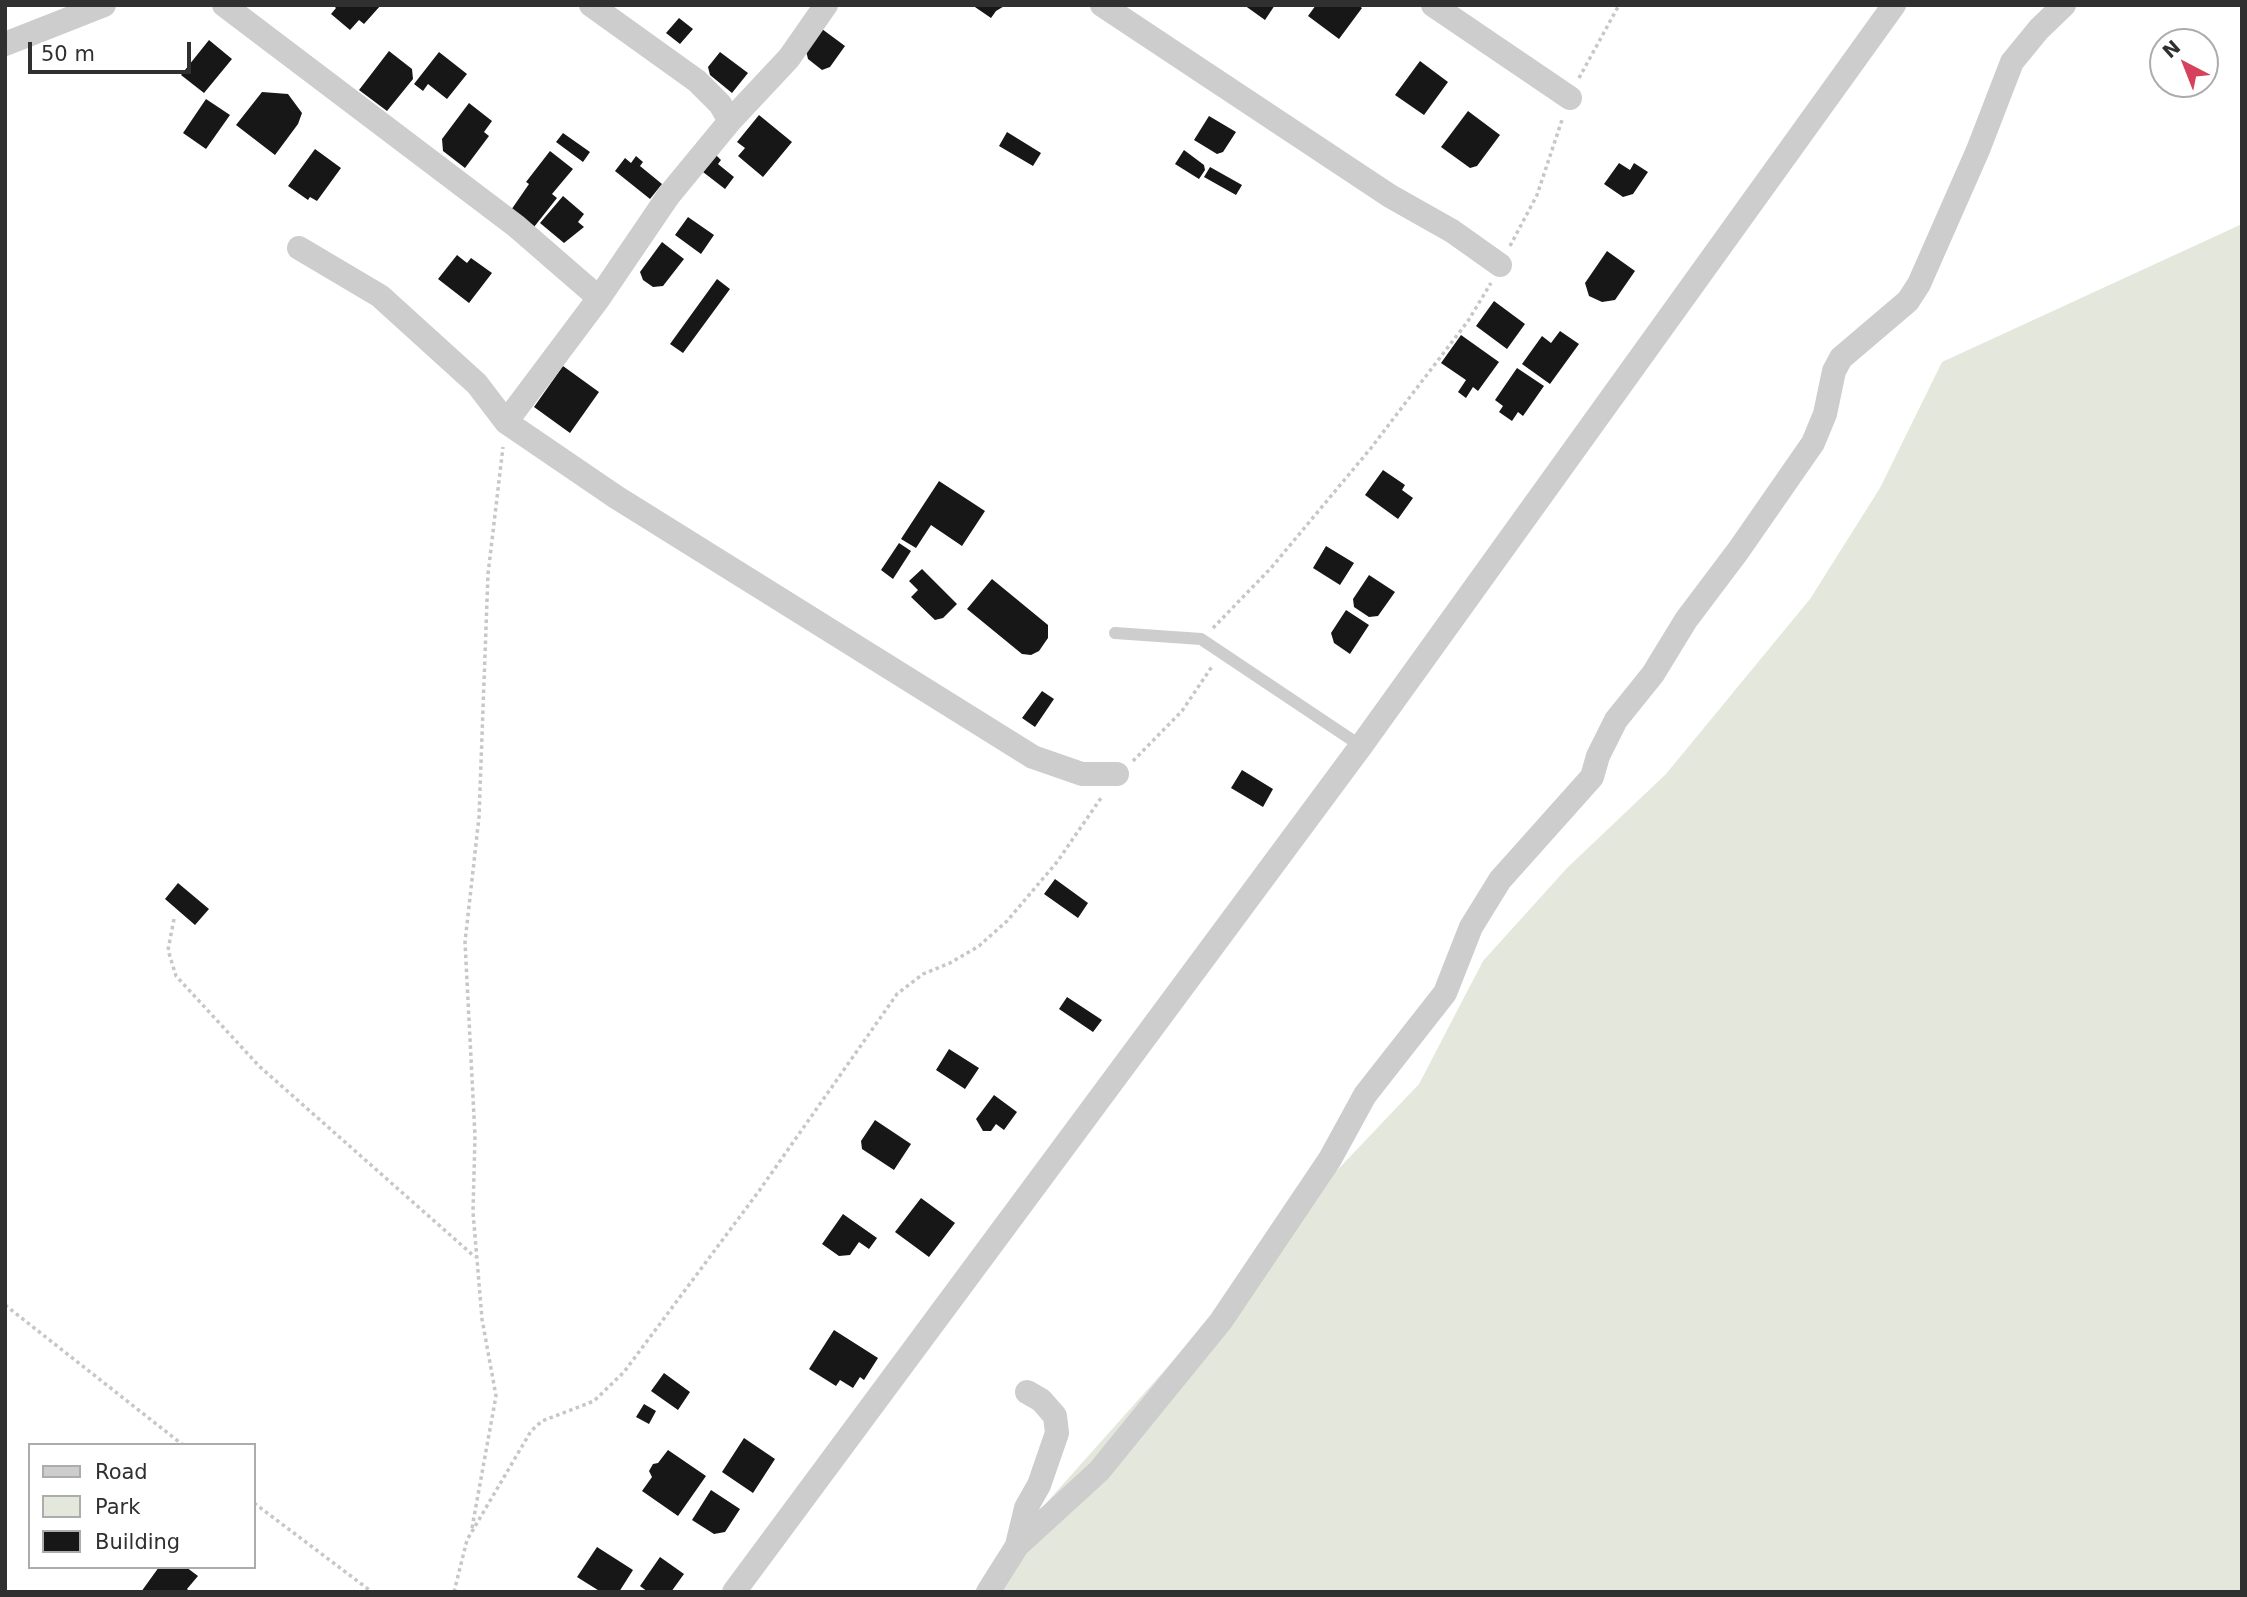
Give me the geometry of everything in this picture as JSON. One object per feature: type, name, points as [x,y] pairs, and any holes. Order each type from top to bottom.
[{"type":"street","points":[[5,44],[104,5]]},
{"type":"street","points":[[224,5],[516,226],[599,298]]},
{"type":"street","points":[[591,5],[697,81],[720,104],[730,121]]},
{"type":"street","points":[[506,422],[599,298],[669,195],[730,121],[789,58],[827,5]]},
{"type":"street","points":[[1102,5],[1390,196],[1452,230],[1500,265]]},
{"type":"street","points":[[1433,5],[1570,98]]},
{"type":"street","points":[[734,1592],[1361,746],[1894,5]]},
{"type":"street","points":[[988,1592],[1017,1546],[1099,1471],[1221,1321],[1330,1159],[1364,1095],[1445,993],[1471,927],[1500,880],[1592,777],[1598,756],[1616,720],[1653,674],[1686,620],[1813,443],[1825,414],[1834,370],[1841,358],[1908,301],[1919,284],[1978,150],[2012,62],[2039,29],[2064,5]]},
{"type":"street","points":[[299,248],[380,296],[477,384],[506,422],[628,504],[1033,757],[1082,774],[1117,774]]},
{"type":"street","points":[[1017,1546],[1026,1508],[1039,1485],[1057,1433],[1055,1416],[1041,1400],[1027,1392]]},
{"type":"lane","points":[[1115,633],[1201,639],[1220,655],[1361,746]]},
{"type":"path","points":[[1201,639],[1240,603],[1371,448],[1468,321],[1537,195],[1570,98],[1595,45],[1619,5]]},
{"type":"path","points":[[454,1592],[472,1531],[496,1396],[482,1320],[473,1212],[475,1136],[465,942],[479,817],[488,575],[506,422]]},
{"type":"path","points":[[472,1531],[531,1431],[542,1421],[594,1401],[624,1372],[759,1191],[897,994],[923,974],[950,963],[979,946],[1007,921],[1057,862],[1117,774],[1169,726],[1220,655]]},
{"type":"path","points":[[174,919],[168,950],[176,976],[259,1066],[477,1259]]},
{"type":"path","points":[[5,1305],[180,1443]]},
{"type":"path","points":[[256,1505],[372,1592]]},
{"type":"green space","points":[[2242,224],[2242,1592],[991,1592],[998,1568],[1048,1501],[1164,1371],[1306,1203],[1419,1084],[1483,961],[1567,868],[1666,774],[1810,599],[1880,488],[1942,362]]},
{"type":"building","points":[[333,5],[381,5],[364,24],[359,20],[350,30],[331,14],[336,8]]},
{"type":"building","points":[[972,5],[1006,5],[991,18]]},
{"type":"building","points":[[1244,5],[1275,5],[1265,20]]},
{"type":"building","points":[[1316,5],[1358,5],[1362,8],[1339,39],[1308,16]]},
{"type":"building","points":[[679,18],[693,29],[680,44],[666,33]]},
{"type":"building","points":[[822,29],[845,46],[830,67],[822,70],[808,59],[806,51]]},
{"type":"building","points":[[209,40],[232,59],[204,93],[181,75]]},
{"type":"building","points":[[389,51],[412,69],[413,79],[387,111],[359,90]]},
{"type":"building","points":[[439,52],[467,74],[447,99],[428,84],[423,91],[414,84]]},
{"type":"building","points":[[720,52],[748,73],[732,93],[710,75],[708,67]]},
{"type":"building","points":[[1420,61],[1448,82],[1424,115],[1395,95]]},
{"type":"building","points":[[262,92],[288,94],[302,113],[298,124],[275,155],[236,125]]},
{"type":"building","points":[[206,99],[230,115],[206,149],[183,133]]},
{"type":"building","points":[[469,103],[492,121],[484,132],[489,136],[465,168],[443,151],[442,139]]},
{"type":"building","points":[[1468,111],[1500,135],[1477,166],[1470,168],[1441,147]]},
{"type":"building","points":[[759,115],[792,142],[763,177],[738,156],[745,148],[737,142]]},
{"type":"building","points":[[1209,116],[1236,132],[1223,152],[1217,154],[1194,140]]},
{"type":"building","points":[[1007,132],[1041,153],[1033,166],[999,146]]},
{"type":"building","points":[[563,133],[590,152],[583,162],[556,142]]},
{"type":"building","points":[[315,149],[341,168],[317,201],[310,197],[308,200],[288,186]]},
{"type":"building","points":[[1184,150],[1204,165],[1205,170],[1199,179],[1175,164]]},
{"type":"building","points":[[550,151],[573,169],[552,194],[557,198],[534,227],[509,213],[529,184],[526,182]]},
{"type":"building","points":[[716,155],[721,160],[718,164],[734,177],[725,189],[703,172]]},
{"type":"building","points":[[636,156],[643,162],[640,166],[662,184],[650,199],[615,171],[625,158],[631,163]]},
{"type":"building","points":[[1619,163],[1630,170],[1634,163],[1648,172],[1633,194],[1623,197],[1604,184]]},
{"type":"building","points":[[1210,167],[1242,185],[1236,195],[1204,177]]},
{"type":"building","points":[[563,196],[584,214],[578,222],[584,227],[564,243],[540,223]]},
{"type":"building","points":[[688,217],[714,235],[701,254],[675,235]]},
{"type":"building","points":[[662,242],[684,259],[663,286],[653,287],[643,280],[640,272]]},
{"type":"building","points":[[1607,251],[1635,271],[1615,300],[1602,302],[1589,296],[1585,283]]},
{"type":"building","points":[[457,255],[467,263],[471,258],[492,273],[469,303],[438,279]]},
{"type":"building","points":[[717,279],[730,289],[683,353],[670,344]]},
{"type":"building","points":[[1494,301],[1525,324],[1507,349],[1476,326]]},
{"type":"building","points":[[1560,331],[1579,344],[1550,384],[1522,364],[1542,336],[1551,343]]},
{"type":"building","points":[[1461,335],[1499,362],[1478,391],[1473,387],[1466,398],[1458,392],[1466,380],[1441,363]]},
{"type":"building","points":[[563,366],[599,392],[570,433],[534,407]]},
{"type":"building","points":[[1517,368],[1544,386],[1523,416],[1518,412],[1512,421],[1499,412],[1503,406],[1495,400]]},
{"type":"building","points":[[1383,470],[1405,485],[1402,490],[1413,498],[1398,519],[1365,495]]},
{"type":"building","points":[[939,481],[985,511],[962,546],[931,525],[916,548],[901,539]]},
{"type":"building","points":[[899,543],[911,551],[893,579],[881,570]]},
{"type":"building","points":[[1326,546],[1354,563],[1340,585],[1313,568]]},
{"type":"building","points":[[922,569],[957,604],[943,618],[935,620],[911,597],[918,590],[909,581]]},
{"type":"building","points":[[1369,575],[1395,592],[1378,616],[1369,617],[1354,607],[1353,599]]},
{"type":"building","points":[[992,579],[1048,625],[1048,638],[1039,651],[1031,655],[1022,654],[967,609]]},
{"type":"building","points":[[1346,610],[1369,625],[1350,654],[1334,643],[1331,633]]},
{"type":"building","points":[[1042,691],[1054,699],[1035,727],[1022,718]]},
{"type":"building","points":[[1242,770],[1273,789],[1263,807],[1231,788]]},
{"type":"building","points":[[1055,879],[1088,903],[1078,918],[1044,894]]},
{"type":"building","points":[[178,883],[209,909],[195,925],[165,899]]},
{"type":"building","points":[[1067,997],[1102,1020],[1093,1032],[1059,1009]]},
{"type":"building","points":[[949,1049],[979,1068],[965,1089],[936,1070]]},
{"type":"building","points":[[994,1095],[1017,1112],[1004,1130],[996,1124],[991,1131],[983,1131],[976,1119]]},
{"type":"building","points":[[875,1120],[911,1144],[894,1170],[862,1149],[861,1141]]},
{"type":"building","points":[[921,1198],[955,1223],[929,1257],[895,1232]]},
{"type":"building","points":[[843,1214],[877,1238],[869,1249],[859,1242],[850,1255],[839,1256],[822,1244]]},
{"type":"building","points":[[834,1330],[878,1358],[864,1380],[860,1377],[853,1388],[840,1380],[836,1386],[809,1369]]},
{"type":"building","points":[[664,1373],[690,1392],[678,1410],[651,1391]]},
{"type":"building","points":[[644,1404],[656,1411],[649,1424],[636,1417]]},
{"type":"building","points":[[744,1438],[775,1459],[753,1493],[722,1472]]},
{"type":"building","points":[[668,1450],[706,1476],[678,1516],[642,1491],[652,1477],[649,1471],[653,1464],[658,1463]]},
{"type":"building","points":[[711,1490],[740,1509],[725,1532],[714,1534],[692,1520]]},
{"type":"building","points":[[597,1547],[633,1570],[619,1592],[601,1592],[577,1577]]},
{"type":"building","points":[[660,1557],[684,1574],[671,1592],[648,1592],[640,1586]]},
{"type":"building","points":[[158,1569],[189,1569],[198,1576],[187,1589],[190,1592],[141,1592]]}]
